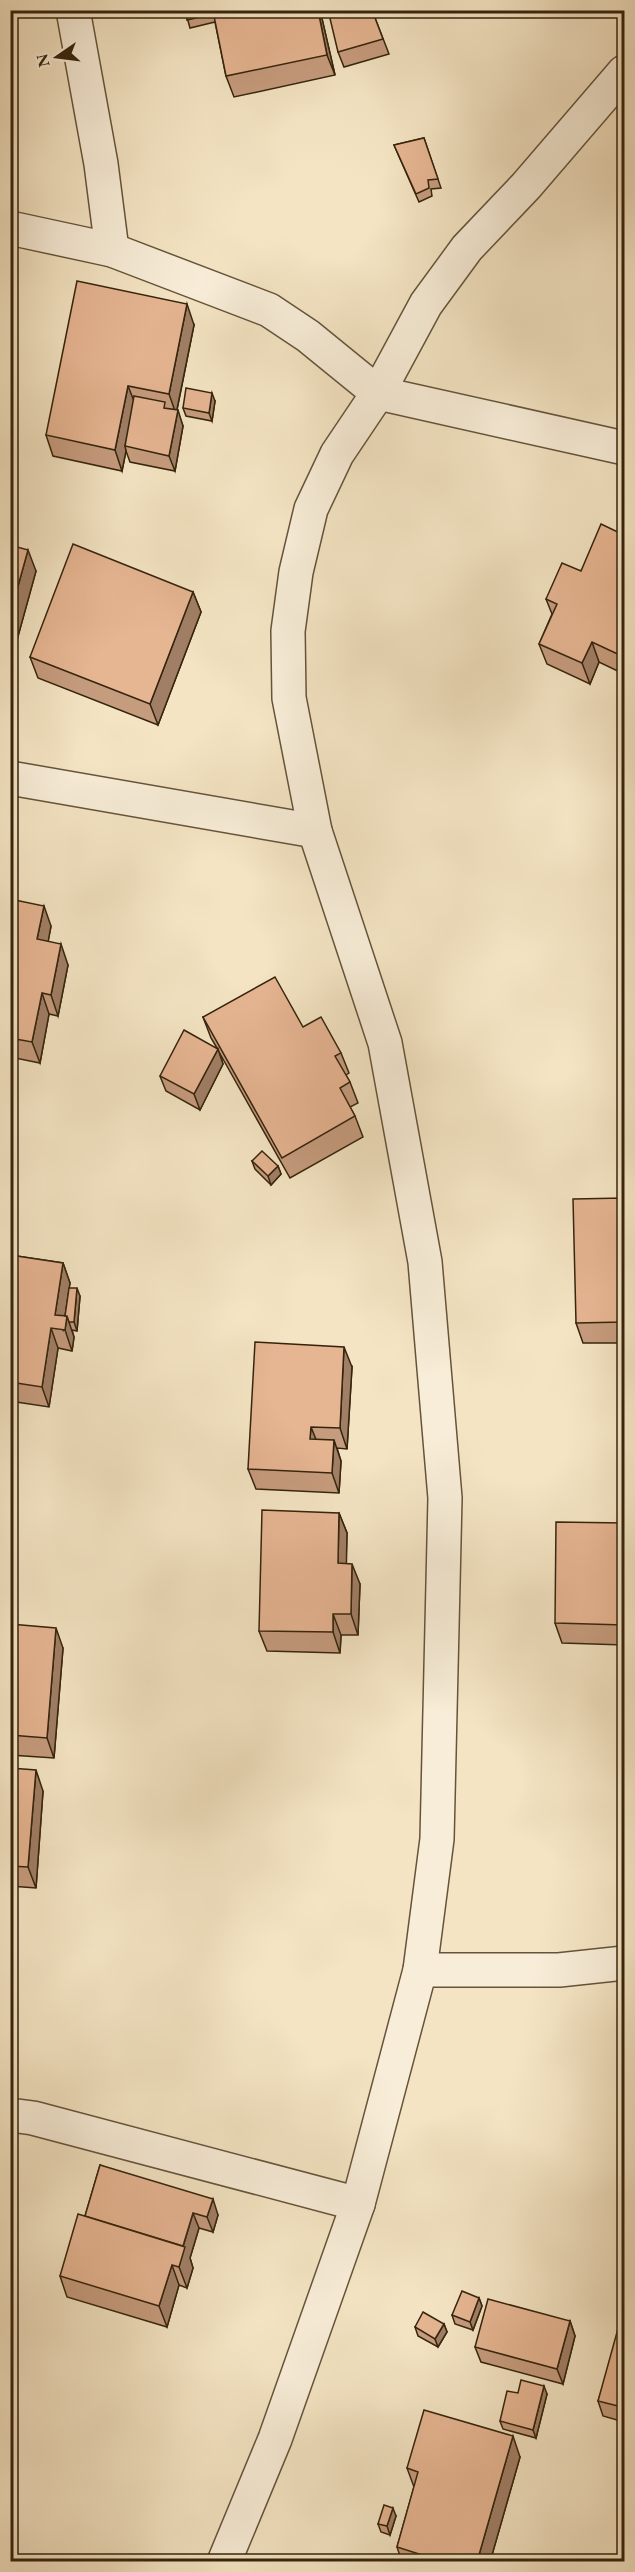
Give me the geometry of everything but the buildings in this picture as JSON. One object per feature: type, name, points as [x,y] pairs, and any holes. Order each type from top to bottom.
[{"type":"street","points":[[73,10],[101,164],[112,250]]},
{"type":"street","points":[[224,2562],[275,2439],[358,2204],[420,1970],[437,1839],[445,1498],[425,1262],[385,1043],[315,831],[289,698],[288,631],[296,572],[311,509],[337,454],[378,393],[426,304],[467,248],[526,186],[624,72]]},
{"type":"street","points":[[10,228],[112,250],[269,310],[308,336],[378,393],[624,448]]},
{"type":"street","points":[[10,778],[315,831]]},
{"type":"street","points":[[420,1970],[559,1970],[624,1963]]},
{"type":"street","points":[[10,2115],[45,2121],[358,2204]]}]
